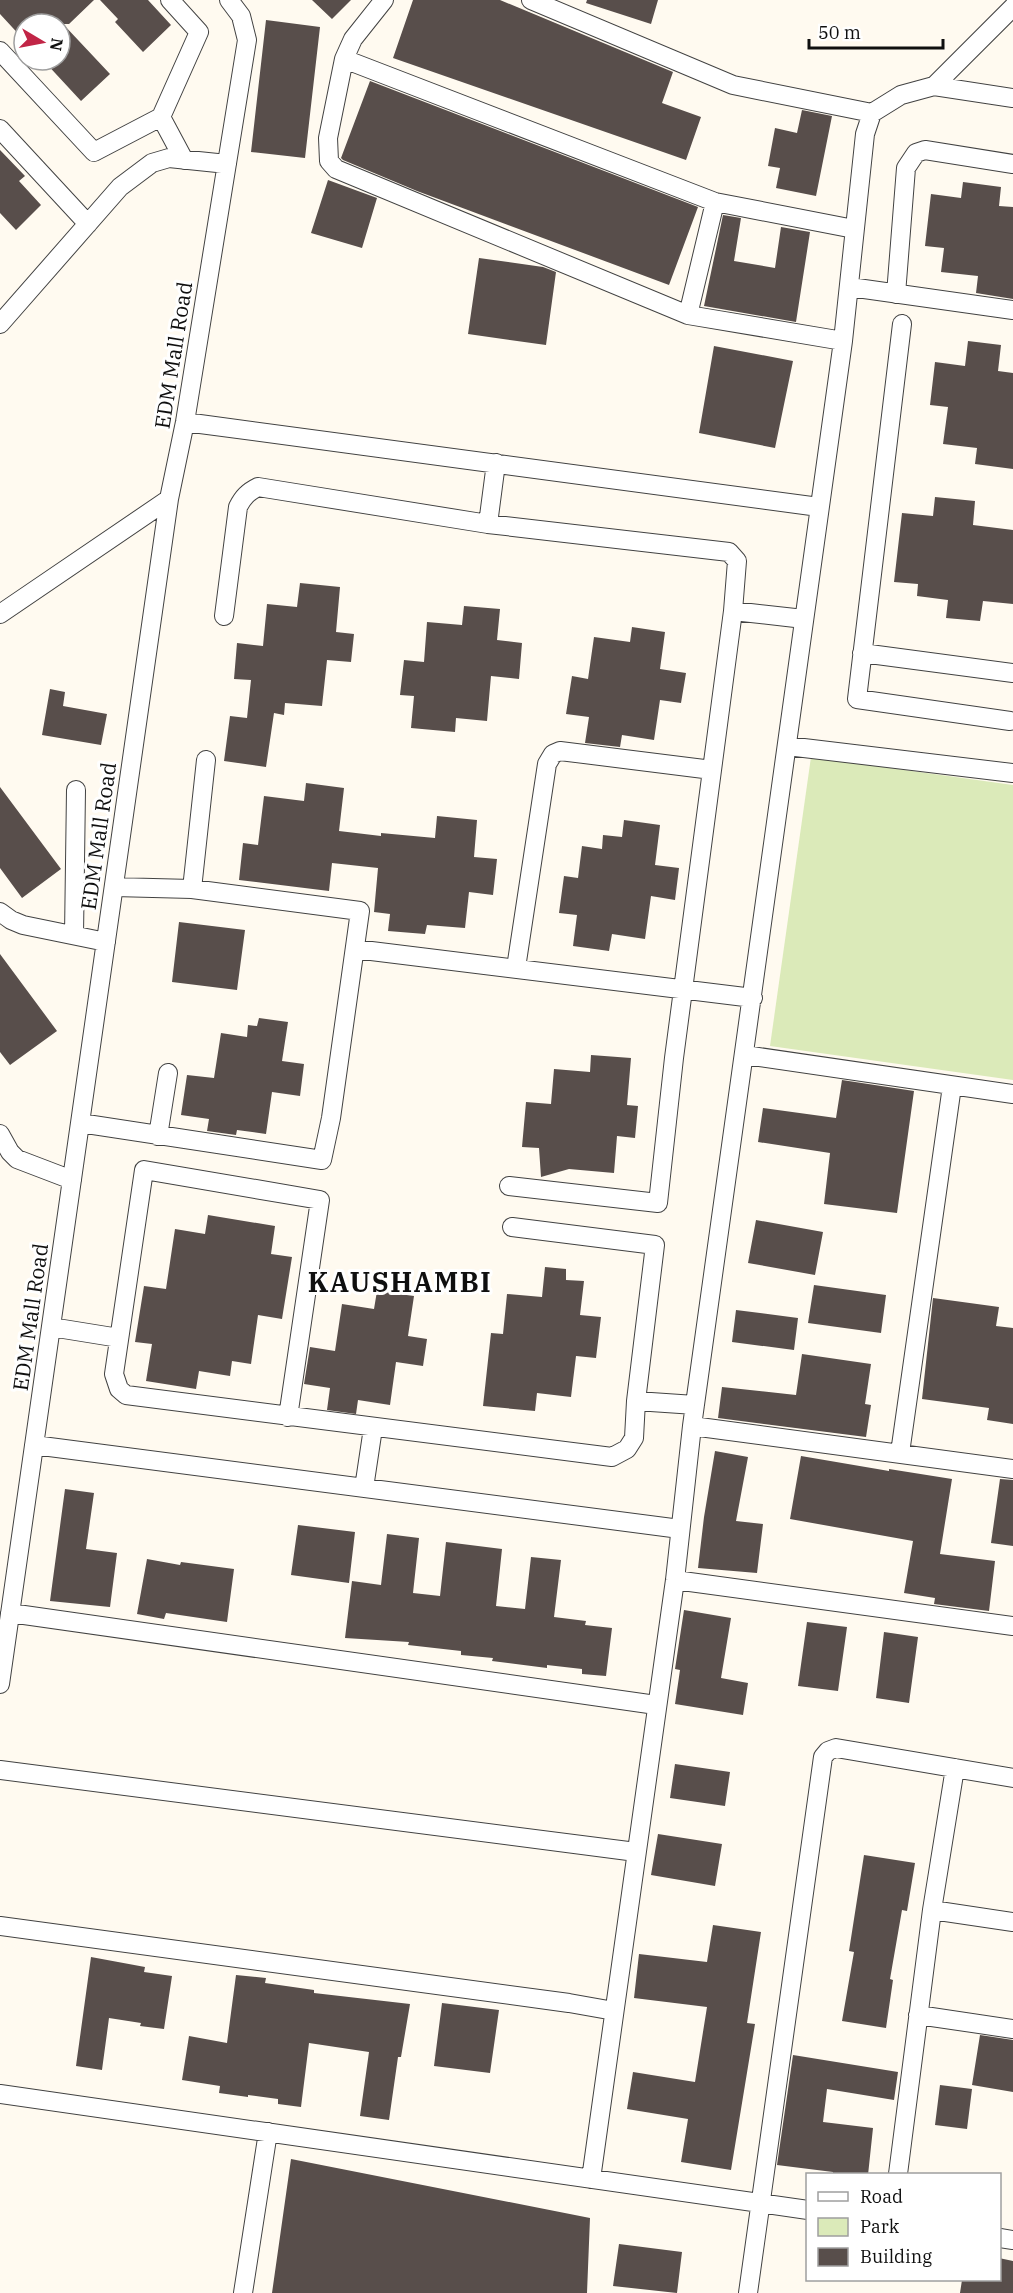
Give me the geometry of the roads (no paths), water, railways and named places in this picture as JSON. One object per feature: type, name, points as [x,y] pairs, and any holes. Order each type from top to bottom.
[{"type":"street","points":[[0,51],[94,152],[161,117],[199,32],[170,0]]},
{"type":"street","name":"EDM Mall Road","points":[[0,1684],[10,1613],[8,1566],[34,1445],[169,499],[185,422],[247,40],[241,16],[229,0]]},
{"type":"street","points":[[384,0],[353,39],[344,59],[328,138],[329,161],[336,169],[688,315],[843,341]]},
{"type":"street","points":[[531,0],[732,85],[872,112],[901,95],[934,86],[1013,98]]},
{"type":"street","points":[[934,86],[1013,7]]},
{"type":"street","points":[[344,59],[715,201],[854,229]]},
{"type":"street","points":[[591,2179],[675,1581],[692,1426],[843,341],[865,134],[872,112]]},
{"type":"street","points":[[161,117],[184,160]]},
{"type":"street","points":[[0,129],[88,224]]},
{"type":"street","points":[[896,294],[906,168],[916,153],[925,150],[1013,164]]},
{"type":"street","points":[[0,324],[120,188],[152,163],[169,158],[227,164]]},
{"type":"street","points":[[688,315],[715,201]]},
{"type":"street","points":[[850,287],[1013,310]]},
{"type":"street","points":[[902,324],[857,699],[1010,721]]},
{"type":"street","points":[[185,422],[819,507]]},
{"type":"street","points":[[488,524],[496,463]]},
{"type":"street","points":[[224,616],[238,507],[242,498],[249,491],[258,487],[488,524],[729,552],[737,561],[733,611],[682,990],[658,1203],[509,1186]]},
{"type":"street","points":[[0,614],[169,499]]},
{"type":"street","points":[[733,611],[804,619]]},
{"type":"street","points":[[862,653],[1013,673]]},
{"type":"street","points":[[787,746],[1013,773]]},
{"type":"street","points":[[516,968],[547,764],[553,754],[560,751],[712,770]]},
{"type":"street","points":[[192,889],[206,760]]},
{"type":"street","points":[[74,935],[76,790]]},
{"type":"street","points":[[80,1124],[322,1160],[331,1118],[360,911],[192,889],[114,888]]},
{"type":"street","points":[[0,912],[23,925],[106,942]]},
{"type":"street","points":[[355,949],[753,998]]},
{"type":"street","points":[[745,1055],[1013,1094]]},
{"type":"street","points":[[158,1136],[168,1073]]},
{"type":"street","points":[[900,1454],[952,1086]]},
{"type":"street","points":[[0,1134],[17,1160],[72,1179]]},
{"type":"street","points":[[288,1417],[320,1200],[144,1170],[114,1374],[119,1389],[126,1395],[288,1417],[373,1428],[612,1457],[627,1449],[634,1438],[636,1401],[655,1245],[512,1227]]},
{"type":"street","points":[[51,1327],[119,1338]]},
{"type":"street","points":[[636,1401],[695,1405]]},
{"type":"street","points":[[692,1426],[1013,1469]]},
{"type":"street","points":[[364,1488],[373,1428]]},
{"type":"street","points":[[34,1445],[680,1529]]},
{"type":"street","points":[[675,1581],[1013,1626]]},
{"type":"street","points":[[10,1613],[656,1705]]},
{"type":"street","points":[[748,2293],[823,1757],[828,1750],[836,1749],[1013,1778]]},
{"type":"street","points":[[898,2173],[932,1910],[955,1768]]},
{"type":"street","points":[[0,1770],[636,1852]]},
{"type":"street","points":[[932,1910],[1013,1922]]},
{"type":"street","points":[[0,1926],[569,2003],[614,2012]]},
{"type":"street","points":[[918,2015],[1013,2030]]},
{"type":"street","points":[[0,2094],[806,2210]]},
{"type":"street","points":[[243,2293],[268,2132]]},
{"type":"district","name":"KAUSHAMBI","points":[[400,1281]]}]
